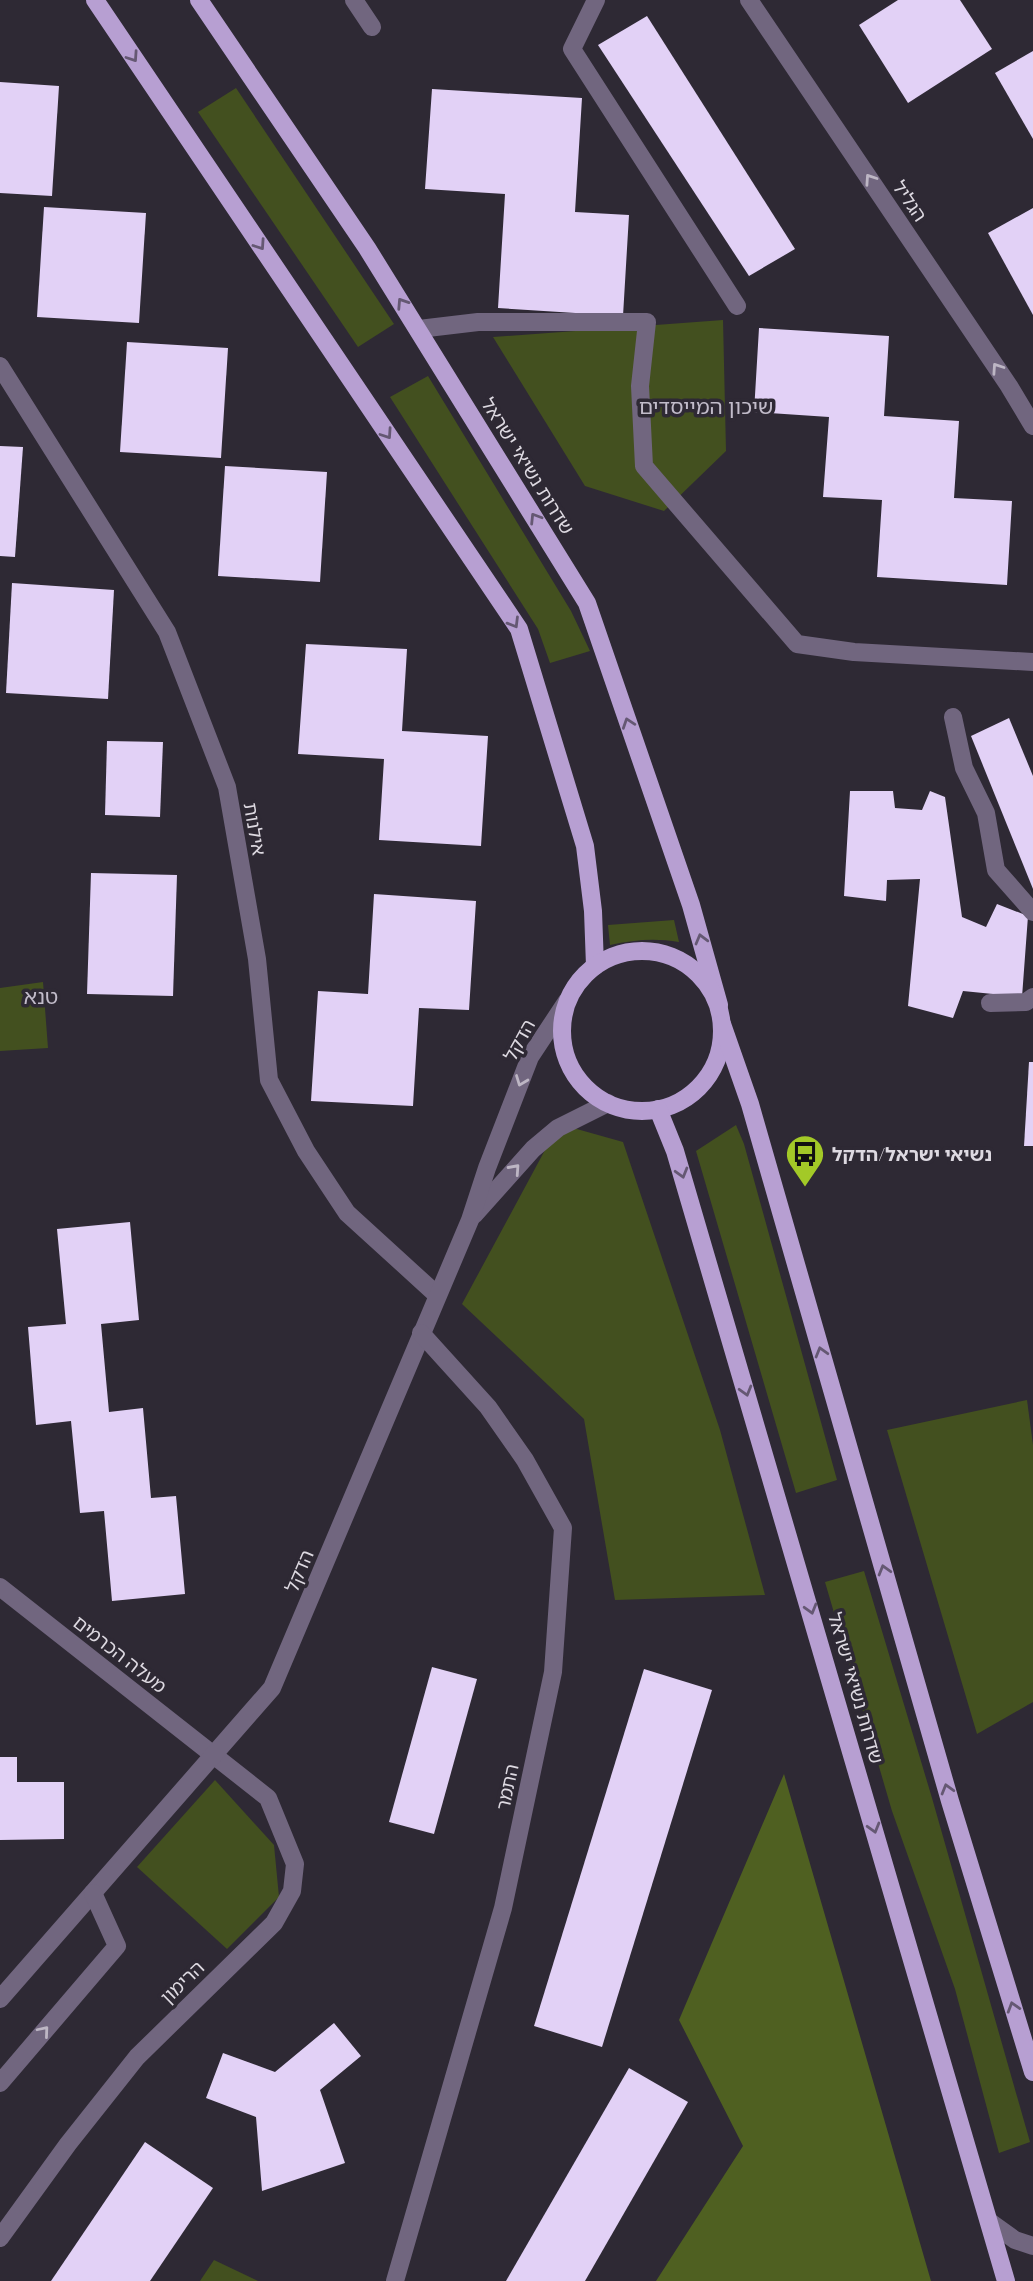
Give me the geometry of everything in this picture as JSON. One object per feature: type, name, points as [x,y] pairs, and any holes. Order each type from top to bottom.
[{"type":"main road","points":[[95,0],[519,629],[585,846],[593,911],[595,966]]},
{"type":"main road","name":"שדרות נשיאי ישראל","points":[[199,0],[367,248],[587,603],[691,905],[719,1005]]},
{"type":"main road","points":[[642,950],[667,954],[689,965],[707,982],[719,1005],[722,1043],[707,1079],[693,1093],[658,1109],[632,1110],[608,1103],[587,1089],[571,1068],[564,1047],[562,1024],[567,1002],[579,981],[595,966],[618,954],[642,950]]},
{"type":"main road","points":[[722,1024],[750,1104],[950,1801],[1033,2072]]},
{"type":"main road","name":"שדרות נשיאי ישראל","points":[[658,1109],[683,1177],[1006,2281]]},
{"type":"street","points":[[354,0],[372,27]]},
{"type":"street","points":[[596,0],[572,49],[737,306]]},
{"type":"street","name":"הגליל","points":[[750,0],[1009,386],[1033,426]]},
{"type":"street","points":[[419,329],[478,322],[647,322],[639,386],[645,466],[797,644],[854,652],[1033,662]]},
{"type":"street","name":"אילנות","points":[[0,366],[167,632],[227,787],[257,959],[269,1080],[306,1151],[347,1213],[437,1295]]},
{"type":"street","points":[[953,717],[964,768],[986,813],[996,870],[1033,912]]},
{"type":"street","points":[[990,1003],[1026,1002],[1033,996]]},
{"type":"street","name":"הדקל","points":[[0,1999],[272,1688],[470,1220],[530,1057],[567,1002]]},
{"type":"street","name":"הדקל","points":[[470,1220],[541,1142],[558,1128],[608,1103]]},
{"type":"street","name":"התמר","points":[[395,2281],[503,1908],[553,1672],[563,1528],[525,1460],[488,1407],[421,1333]]},
{"type":"street","name":"מעלה הכרמים","points":[[0,1587],[214,1755]]},
{"type":"street","name":"הרימון","points":[[0,2238],[68,2144],[137,2057],[274,1923],[292,1891],[295,1864],[268,1798],[214,1755]]},
{"type":"street","points":[[0,2083],[117,1946],[93,1893]]},
{"type":"street","points":[[990,2222],[1015,2241],[1033,2246]]},
{"type":"green space","points":[[236,88],[394,324],[358,347],[198,112]]},
{"type":"green space","points":[[723,320],[726,451],[664,511],[585,486],[493,337]]},
{"type":"green space","points":[[428,376],[571,611],[590,651],[550,663],[538,629],[390,397]]},
{"type":"green space","points":[[674,920],[679,942],[644,940],[610,945],[608,925]]},
{"type":"green space","points":[[43,982],[48,1048],[0,1051],[0,988]]},
{"type":"green space","points":[[559,1124],[623,1142],[720,1430],[765,1595],[615,1600],[584,1419],[462,1304]]},
{"type":"green space","points":[[736,1125],[744,1144],[837,1480],[796,1493],[696,1151]]},
{"type":"green space","points":[[1027,1400],[1033,1445],[1033,1702],[977,1734],[887,1430]]},
{"type":"green space","points":[[864,1571],[1030,2142],[999,2153],[955,1989],[892,1811],[825,1582]]},
{"type":"green space","points":[[784,1774],[931,2281],[656,2281],[743,2146],[679,2020]]},
{"type":"green space","points":[[215,1780],[274,1845],[279,1897],[227,1949],[137,1867]]},
{"type":"green space","points":[[214,2260],[258,2281],[200,2281]]},
{"type":"building","points":[[898,0],[960,0],[992,49],[908,103],[859,25]]},
{"type":"building","points":[[647,16],[795,249],[749,276],[598,45]]},
{"type":"building","points":[[1033,51],[1033,139],[995,73]]},
{"type":"building","points":[[0,82],[59,86],[52,196],[0,193]]},
{"type":"building","points":[[432,89],[582,98],[575,212],[629,215],[623,316],[498,308],[505,194],[425,189]]},
{"type":"building","points":[[44,207],[146,213],[139,323],[37,317]]},
{"type":"building","points":[[1033,208],[1033,315],[988,233]]},
{"type":"building","points":[[759,328],[889,336],[884,416],[959,421],[954,498],[1012,501],[1007,585],[877,577],[882,500],[823,497],[829,417],[754,412]]},
{"type":"building","points":[[127,342],[228,348],[221,458],[120,452]]},
{"type":"building","points":[[0,446],[23,447],[15,557],[0,556]]},
{"type":"building","points":[[225,466],[327,472],[320,582],[218,576]]},
{"type":"building","points":[[12,583],[114,590],[108,699],[6,693]]},
{"type":"building","points":[[306,644],[407,649],[402,731],[488,736],[481,846],[379,840],[384,759],[298,754]]},
{"type":"building","points":[[1009,718],[1033,776],[1033,889],[971,736]]},
{"type":"building","points":[[107,741],[163,742],[160,817],[105,815]]},
{"type":"building","points":[[850,791],[893,791],[895,808],[922,810],[930,791],[945,797],[962,917],[986,927],[997,904],[1028,916],[1022,997],[963,991],[953,1018],[908,1006],[920,879],[887,880],[886,901],[844,896]]},
{"type":"building","points":[[91,873],[177,875],[173,996],[87,994]]},
{"type":"building","points":[[374,894],[476,901],[469,1010],[419,1008],[413,1106],[311,1101],[318,991],[368,994]]},
{"type":"building","points":[[1029,1062],[1033,1062],[1033,1146],[1024,1146]]},
{"type":"building","points":[[130,1222],[139,1320],[101,1324],[109,1412],[143,1408],[151,1498],[176,1496],[185,1594],[112,1601],[104,1511],[80,1513],[71,1421],[36,1425],[28,1327],[66,1324],[57,1229]]},
{"type":"building","points":[[432,1667],[477,1679],[434,1834],[389,1822]]},
{"type":"building","points":[[644,1669],[712,1690],[602,2047],[534,2026]]},
{"type":"building","points":[[0,1757],[17,1757],[17,1782],[64,1782],[64,1839],[0,1840]]},
{"type":"building","points":[[334,2023],[361,2056],[320,2090],[345,2163],[262,2191],[256,2117],[206,2098],[223,2053],[275,2072]]},
{"type":"building","points":[[629,2068],[688,2102],[585,2281],[506,2281]]},
{"type":"building","points":[[145,2142],[213,2188],[150,2281],[51,2281]]},
{"type":"place","name":"נשיאי ישראל/הדקל","points":[[805,1188]]},
{"type":"district","name":"שיכון המייסדים","points":[[706,407]]},
{"type":"district","name":"טנא","points":[[41,997]]}]
